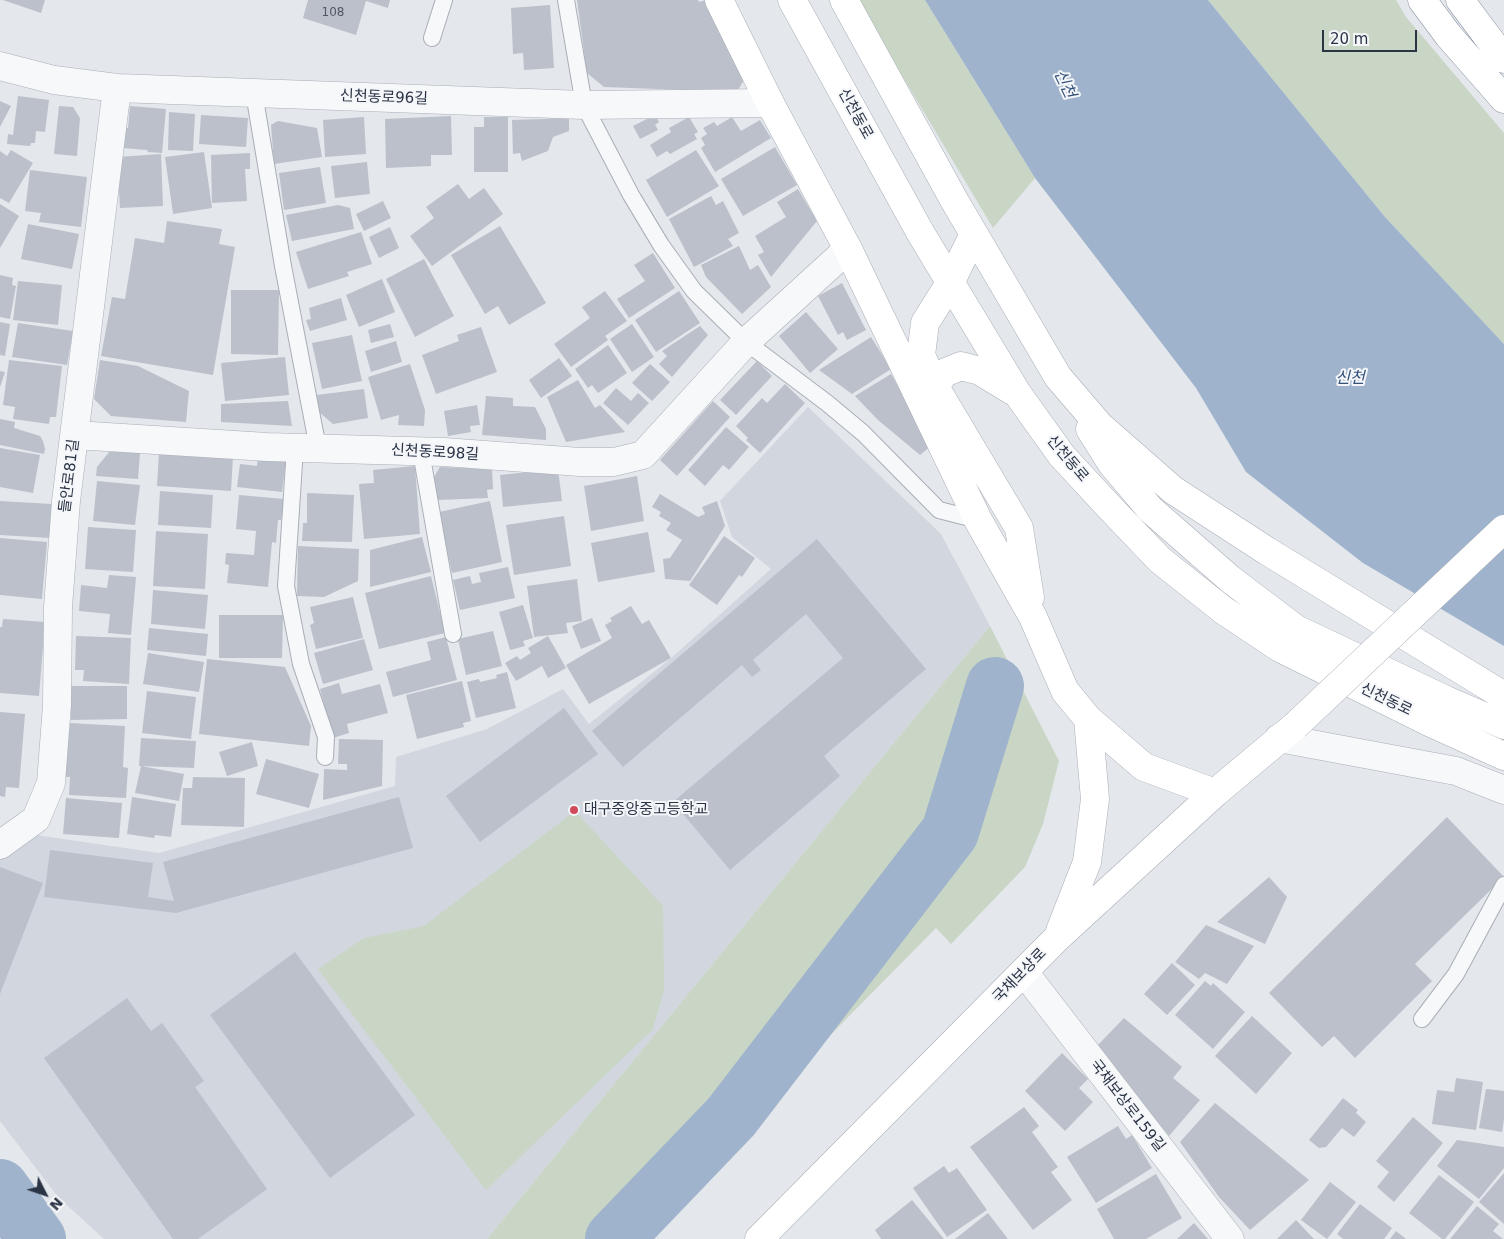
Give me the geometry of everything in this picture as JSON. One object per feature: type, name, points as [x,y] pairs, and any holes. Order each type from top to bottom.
[{"type":"main road","points":[[719,0],[770,103],[848,249],[978,520],[1032,616],[1065,691],[1088,719],[1144,767],[1215,793]]},
{"type":"main road","name":"신천동로","points":[[792,0],[950,283],[1017,393],[1062,456],[1160,560],[1223,610],[1280,648],[1429,722],[1504,756]]},
{"type":"main road","points":[[844,0],[974,234],[1058,377],[1112,464],[1150,509],[1230,579],[1296,629],[1446,700],[1504,725]]},
{"type":"main road","points":[[1422,0],[1448,35],[1504,98]]},
{"type":"main road","points":[[1460,0],[1504,59]]},
{"type":"main road","points":[[974,234],[950,283],[925,323],[921,355],[935,387],[1019,528],[1032,616]]},
{"type":"main road","points":[[935,387],[944,373],[961,366],[980,371],[1017,393]]},
{"type":"main road","points":[[1058,377],[1100,426],[1173,490],[1266,551],[1504,696]]},
{"type":"main road","name":"국채보상로","points":[[758,1239],[1058,937],[1215,793],[1287,732],[1504,529]]},
{"type":"main road","points":[[1058,937],[1087,862],[1095,799],[1088,719]]},
{"type":"street","name":"신천동로96길","points":[[0,66],[54,80],[117,88],[584,105],[770,103]]},
{"type":"street","name":"들안로81길","points":[[0,845],[36,819],[51,783],[57,705],[58,607],[66,502],[117,88]]},
{"type":"street","name":"신천동로98길","points":[[74,435],[306,448],[421,452],[580,462],[614,462],[644,455],[746,342],[848,249]]},
{"type":"street","points":[[1287,732],[1456,771],[1504,790]]},
{"type":"street","name":"국채보상로159길","points":[[1024,972],[1230,1239]]},
{"type":"lane","points":[[432,38],[444,0]]},
{"type":"lane","points":[[566,0],[584,105],[631,194],[661,245],[694,291],[746,342],[827,403],[863,433],[939,510],[978,520]]},
{"type":"lane","points":[[254,93],[282,256],[306,448],[286,586],[301,664],[326,737],[324,757]]},
{"type":"lane","points":[[421,452],[453,634]]},
{"type":"lane","points":[[1422,1019],[1456,974],[1504,885]]},
{"type":"shaded area","name":"대구중앙중고등학교","points":[[808,407],[941,534],[990,626],[487,1239],[104,1239],[58,1197],[0,1121],[0,854],[29,834],[159,853],[395,786],[396,757],[487,729],[563,689],[589,724],[670,659],[771,569],[732,537],[720,501]]},
{"type":"green space","points":[[857,0],[925,0],[1035,178],[993,228]]},
{"type":"green space","points":[[1208,0],[1396,0],[1406,17],[1504,133],[1504,344],[1385,217]]},
{"type":"green space","points":[[990,626],[1059,761],[1043,824],[1025,867],[951,944],[936,928],[629,1239],[487,1239]]},
{"type":"green space","points":[[575,811],[663,906],[664,990],[653,1029],[486,1190],[318,969],[364,938],[424,926]]},
{"type":"water","name":"신천","points":[[925,0],[1208,0],[1385,217],[1504,344],[1504,646],[1363,563],[1246,472],[1196,388],[1035,178]]},
{"type":"building","points":[[3,0],[45,0],[41,13]]},
{"type":"building","points":[[308,0],[390,0],[388,8],[366,1],[356,35],[303,18]]},
{"type":"building","points":[[577,0],[698,0],[699,2],[707,0],[749,71],[737,92],[604,87],[587,73]]},
{"type":"building","points":[[550,5],[554,68],[524,70],[523,53],[513,54],[511,8]]},
{"type":"building","points":[[18,96],[49,100],[45,132],[36,131],[35,143],[31,143],[30,146],[7,144],[8,134],[13,135]]},
{"type":"building","points":[[0,101],[11,106],[0,127]]},
{"type":"building","points":[[59,106],[73,107],[80,118],[77,156],[54,154]]},
{"type":"building","points":[[130,106],[166,109],[162,153],[122,148],[124,128],[128,128]]},
{"type":"building","points":[[169,112],[195,114],[193,151],[168,150]]},
{"type":"building","points":[[201,115],[248,118],[246,147],[199,144]]},
{"type":"building","points":[[655,115],[659,122],[655,125],[658,130],[640,139],[633,126]]},
{"type":"building","points":[[451,116],[452,155],[431,155],[431,166],[386,168],[385,119]]},
{"type":"building","points":[[364,117],[366,154],[325,157],[323,120]]},
{"type":"building","points":[[484,117],[508,117],[508,172],[474,172],[474,127],[484,127]]},
{"type":"building","points":[[689,117],[698,132],[694,134],[697,139],[670,154],[667,151],[657,157],[650,145],[671,132],[669,128]]},
{"type":"building","points":[[732,117],[741,131],[760,120],[771,138],[715,172],[701,148],[705,145],[701,138],[707,134],[703,128],[714,122],[717,126]]},
{"type":"building","points":[[569,118],[569,131],[553,137],[548,151],[522,161],[520,153],[513,154],[512,120]]},
{"type":"building","points":[[278,121],[317,128],[322,157],[274,164],[271,125]]},
{"type":"building","points":[[775,147],[797,185],[743,216],[721,179]]},
{"type":"building","points":[[11,150],[33,163],[9,203],[0,198],[0,151],[7,156]]},
{"type":"building","points":[[696,150],[719,186],[667,217],[646,180]]},
{"type":"building","points":[[204,152],[212,208],[173,214],[165,157]]},
{"type":"building","points":[[250,153],[250,169],[245,169],[247,201],[212,203],[211,155]]},
{"type":"building","points":[[161,154],[163,206],[120,208],[117,157]]},
{"type":"building","points":[[367,162],[370,194],[335,198],[331,166]]},
{"type":"building","points":[[320,167],[326,203],[284,210],[279,173]]},
{"type":"building","points":[[30,170],[87,177],[81,227],[39,222],[41,213],[25,211]]},
{"type":"building","points":[[458,184],[469,199],[484,188],[503,214],[432,266],[410,236],[434,218],[426,207]]},
{"type":"building","points":[[798,189],[817,221],[771,277],[758,255],[764,252],[755,236],[786,217],[777,202]]},
{"type":"building","points":[[711,196],[716,205],[723,201],[739,233],[728,239],[733,246],[694,267],[669,219]]},
{"type":"building","points":[[383,201],[391,218],[364,231],[356,214]]},
{"type":"building","points":[[0,204],[19,216],[0,248]]},
{"type":"building","points":[[338,205],[350,208],[354,229],[292,241],[286,215]]},
{"type":"building","points":[[167,221],[222,229],[219,244],[235,247],[213,375],[101,356],[112,297],[125,299],[135,238],[164,243]]},
{"type":"building","points":[[28,224],[79,234],[72,269],[21,259]]},
{"type":"building","points":[[500,226],[546,303],[509,325],[498,306],[485,314],[451,255]]},
{"type":"building","points":[[390,227],[399,248],[379,258],[369,237]]},
{"type":"building","points":[[361,232],[372,264],[347,272],[349,276],[308,289],[296,252]]},
{"type":"building","points":[[739,246],[750,270],[758,265],[771,287],[742,314],[706,277],[701,265]]},
{"type":"building","points":[[653,253],[675,288],[629,318],[617,299],[645,281],[634,265]]},
{"type":"building","points":[[424,259],[454,316],[415,337],[386,279]]},
{"type":"building","points":[[0,275],[13,278],[12,285],[16,286],[10,319],[0,317]]},
{"type":"building","points":[[382,279],[395,312],[359,327],[346,295]]},
{"type":"building","points":[[18,281],[62,285],[58,325],[13,320]]},
{"type":"building","points":[[842,283],[866,330],[847,340],[843,332],[838,335],[818,296]]},
{"type":"building","points":[[231,290],[279,290],[278,355],[231,354]]},
{"type":"building","points":[[605,291],[627,321],[605,336],[608,340],[571,367],[554,344],[590,318],[582,307]]},
{"type":"building","points":[[679,291],[700,323],[656,352],[635,320]]},
{"type":"building","points":[[341,298],[347,320],[310,331],[306,320],[311,319],[309,308]]},
{"type":"building","points":[[806,312],[838,349],[810,373],[779,336]]},
{"type":"building","points":[[0,322],[10,324],[5,356],[0,355]]},
{"type":"building","points":[[18,323],[73,331],[67,365],[12,357]]},
{"type":"building","points":[[390,324],[394,337],[371,343],[368,330]]},
{"type":"building","points":[[632,324],[654,357],[632,372],[610,339]]},
{"type":"building","points":[[700,326],[708,335],[672,377],[659,364],[667,356],[662,351]]},
{"type":"building","points":[[481,327],[497,372],[436,394],[422,355],[459,341],[457,335]]},
{"type":"building","points":[[352,335],[362,381],[322,389],[312,343]]},
{"type":"building","points":[[871,337],[891,369],[852,394],[819,370]]},
{"type":"building","points":[[396,341],[402,362],[371,372],[365,351]]},
{"type":"building","points":[[608,345],[627,373],[598,393],[592,385],[588,388],[575,369]]},
{"type":"building","points":[[285,357],[289,395],[225,401],[221,363]]},
{"type":"building","points":[[559,358],[572,376],[541,398],[529,380]]},
{"type":"building","points":[[9,360],[62,366],[56,417],[50,417],[49,424],[13,419],[15,407],[3,405]]},
{"type":"building","points":[[100,360],[138,366],[189,391],[186,422],[111,416],[94,399]]},
{"type":"building","points":[[757,361],[772,376],[736,415],[720,400]]},
{"type":"building","points":[[410,364],[425,410],[424,426],[398,425],[399,415],[381,420],[368,377]]},
{"type":"building","points":[[650,364],[670,382],[652,401],[632,383]]},
{"type":"building","points":[[0,371],[5,372],[0,387]]},
{"type":"building","points":[[891,374],[932,445],[920,455],[878,420],[855,396]]},
{"type":"building","points":[[578,380],[595,408],[600,405],[625,432],[566,442],[547,397]]},
{"type":"building","points":[[785,384],[805,403],[760,453],[746,440],[748,438],[736,426],[762,398],[767,403]]},
{"type":"building","points":[[616,388],[631,401],[638,393],[649,403],[628,425],[603,403]]},
{"type":"building","points":[[364,389],[368,418],[333,424],[319,412],[317,395]]},
{"type":"building","points":[[486,396],[513,398],[513,406],[535,407],[546,429],[546,440],[482,435]]},
{"type":"building","points":[[288,401],[292,426],[221,422],[221,404]]},
{"type":"building","points":[[713,401],[730,417],[677,476],[660,460]]},
{"type":"building","points":[[477,405],[480,425],[470,426],[471,432],[448,436],[444,411]]},
{"type":"building","points":[[0,419],[15,422],[14,428],[40,436],[45,449],[44,454],[0,445]]},
{"type":"building","points":[[726,427],[749,447],[729,470],[723,465],[705,486],[688,470]]},
{"type":"building","points":[[0,448],[40,455],[33,493],[0,487]]},
{"type":"building","points":[[110,451],[140,453],[138,479],[96,476],[97,467]]},
{"type":"building","points":[[159,452],[233,456],[231,491],[157,486]]},
{"type":"building","points":[[258,456],[286,458],[282,492],[237,487],[240,464],[257,466]]},
{"type":"building","points":[[415,466],[420,534],[364,539],[359,484],[374,483],[373,470]]},
{"type":"building","points":[[440,467],[492,469],[493,489],[487,490],[488,498],[438,500],[434,477]]},
{"type":"building","points":[[558,469],[562,501],[503,507],[500,475]]},
{"type":"building","points":[[637,476],[644,521],[591,531],[584,486]]},
{"type":"building","points":[[97,481],[140,485],[135,525],[93,521]]},
{"type":"building","points":[[160,491],[213,495],[211,528],[158,525]]},
{"type":"building","points":[[307,493],[354,495],[352,542],[302,541],[303,523],[307,523]]},
{"type":"building","points":[[660,494],[698,517],[705,514],[702,507],[717,501],[725,526],[690,581],[665,579],[663,559],[670,558],[682,540],[666,530],[671,523],[659,516],[661,512],[652,507]]},
{"type":"building","points":[[239,495],[284,499],[281,520],[278,520],[276,543],[272,542],[268,587],[227,583],[229,565],[225,564],[226,553],[254,555],[256,531],[236,529]]},
{"type":"building","points":[[0,501],[52,504],[50,538],[0,535]]},
{"type":"building","points":[[490,501],[502,562],[452,573],[439,512]]},
{"type":"building","points":[[564,516],[571,566],[514,575],[506,525]]},
{"type":"building","points":[[88,527],[136,530],[133,572],[85,569]]},
{"type":"building","points":[[156,531],[208,534],[205,589],[153,586]]},
{"type":"building","points":[[648,532],[655,572],[598,582],[591,543]]},
{"type":"building","points":[[724,536],[755,558],[742,577],[739,575],[717,605],[689,585]]},
{"type":"building","points":[[422,537],[431,572],[370,587],[370,550]]},
{"type":"building","points":[[0,538],[47,542],[42,599],[0,595]]},
{"type":"building","points":[[817,539],[926,669],[824,756],[840,776],[730,870],[673,802],[843,658],[806,614],[753,660],[761,670],[752,677],[742,665],[623,767],[592,731]]},
{"type":"building","points":[[298,546],[359,549],[358,581],[324,597],[297,596]]},
{"type":"building","points":[[508,567],[515,598],[460,610],[453,580],[470,576],[472,584],[481,582],[479,573]]},
{"type":"building","points":[[109,575],[136,577],[131,635],[108,633],[110,614],[79,611],[81,585],[107,588]]},
{"type":"building","points":[[431,576],[445,633],[379,649],[365,593]]},
{"type":"building","points":[[577,579],[582,621],[566,623],[568,633],[534,637],[527,586]]},
{"type":"building","points":[[153,590],[208,595],[205,629],[151,624]]},
{"type":"building","points":[[353,597],[363,638],[316,649],[310,625],[314,623],[310,607]]},
{"type":"building","points":[[523,605],[533,638],[523,641],[525,646],[510,650],[499,612]]},
{"type":"building","points":[[631,606],[642,624],[649,620],[671,658],[589,704],[566,665],[612,638],[605,625],[612,621],[610,618]]},
{"type":"building","points":[[219,615],[283,615],[282,658],[219,658]]},
{"type":"building","points":[[592,618],[601,641],[581,649],[572,626]]},
{"type":"building","points":[[3,619],[45,622],[39,696],[0,693],[0,627],[2,627]]},
{"type":"building","points":[[149,628],[208,634],[206,656],[147,650]]},
{"type":"building","points":[[493,631],[502,666],[466,675],[458,639]]},
{"type":"building","points":[[76,636],[131,638],[129,684],[83,681],[84,670],[75,670]]},
{"type":"building","points":[[548,636],[566,668],[548,678],[542,666],[516,681],[505,663],[517,656],[520,660],[531,653],[528,648]]},
{"type":"building","points":[[446,637],[457,680],[393,697],[386,672],[431,660],[427,642]]},
{"type":"building","points":[[364,639],[373,670],[323,684],[314,653]]},
{"type":"building","points":[[148,653],[204,662],[199,692],[143,684]]},
{"type":"building","points":[[207,659],[285,667],[311,726],[309,746],[199,734]]},
{"type":"building","points":[[507,672],[516,708],[476,718],[467,682],[479,679],[480,682],[497,678],[496,675]]},
{"type":"building","points":[[462,681],[471,721],[463,723],[464,727],[417,739],[406,695]]},
{"type":"building","points":[[339,683],[342,694],[380,684],[388,713],[347,724],[349,733],[333,738],[320,689]]},
{"type":"building","points":[[71,686],[127,686],[127,719],[71,720]]},
{"type":"building","points":[[147,691],[196,697],[191,739],[142,733]]},
{"type":"building","points":[[564,708],[598,754],[480,842],[446,796]]},
{"type":"building","points":[[0,712],[25,714],[19,788],[6,787],[5,797],[0,796]]},
{"type":"building","points":[[69,723],[125,726],[123,767],[128,768],[126,798],[69,795],[70,777],[65,777]]},
{"type":"building","points":[[141,738],[196,741],[194,768],[139,766]]},
{"type":"building","points":[[339,739],[383,740],[382,786],[323,800],[324,769],[347,770],[347,764],[338,764]]},
{"type":"building","points":[[252,742],[258,766],[227,776],[219,752]]},
{"type":"building","points":[[266,759],[319,774],[309,808],[256,794]]},
{"type":"building","points":[[141,766],[184,774],[179,801],[135,793]]},
{"type":"building","points":[[193,777],[245,778],[244,827],[181,825],[183,788],[192,788]]},
{"type":"building","points":[[132,797],[176,804],[171,837],[155,835],[154,838],[127,834]]},
{"type":"building","points":[[399,797],[413,848],[176,913],[44,897],[50,850],[153,863],[148,897],[174,901],[163,862]]},
{"type":"building","points":[[66,798],[122,803],[119,838],[63,834]]},
{"type":"building","points":[[1447,817],[1504,877],[1415,964],[1432,981],[1355,1058],[1334,1036],[1322,1047],[1269,993]]},
{"type":"building","points":[[0,867],[43,883],[0,994]]},
{"type":"building","points":[[1269,877],[1287,897],[1265,944],[1217,922]]},
{"type":"building","points":[[1206,925],[1254,946],[1227,984],[1205,973],[1199,979],[1175,962]]},
{"type":"building","points":[[295,952],[415,1115],[330,1178],[210,1015]]},
{"type":"building","points":[[1172,963],[1195,985],[1167,1015],[1144,994]]},
{"type":"building","points":[[1205,981],[1211,986],[1213,983],[1245,1012],[1213,1049],[1175,1015]]},
{"type":"building","points":[[127,998],[151,1031],[162,1023],[204,1081],[195,1087],[267,1189],[198,1239],[173,1239],[44,1058]]},
{"type":"building","points":[[1252,1016],[1292,1053],[1256,1094],[1215,1056]]},
{"type":"building","points":[[1124,1018],[1182,1067],[1173,1078],[1200,1100],[1169,1136],[1096,1047]]},
{"type":"building","points":[[1062,1053],[1088,1079],[1079,1088],[1093,1102],[1065,1131],[1025,1091]]},
{"type":"building","points":[[1456,1078],[1483,1082],[1476,1130],[1432,1124],[1437,1090],[1454,1092]]},
{"type":"building","points":[[1486,1089],[1504,1091],[1502,1132],[1479,1128]]},
{"type":"building","points":[[1343,1098],[1358,1110],[1356,1113],[1366,1122],[1354,1137],[1342,1128],[1326,1147],[1319,1148],[1309,1140]]},
{"type":"building","points":[[1215,1103],[1309,1180],[1250,1230],[1219,1197],[1180,1142]]},
{"type":"building","points":[[1024,1107],[1039,1126],[1032,1132],[1058,1167],[1051,1172],[1072,1200],[1033,1230],[970,1147]]},
{"type":"building","points":[[1413,1117],[1443,1143],[1394,1202],[1377,1187],[1389,1172],[1376,1161]]},
{"type":"building","points":[[1118,1126],[1126,1139],[1132,1135],[1152,1168],[1096,1203],[1067,1157]]},
{"type":"building","points":[[1457,1140],[1504,1147],[1504,1168],[1479,1199],[1437,1166]]},
{"type":"building","points":[[944,1166],[949,1173],[957,1168],[987,1210],[947,1237],[913,1188]]},
{"type":"building","points":[[1504,1173],[1504,1224],[1479,1202]]},
{"type":"building","points":[[1156,1174],[1182,1218],[1146,1239],[1114,1239],[1097,1209]]},
{"type":"building","points":[[1439,1175],[1474,1202],[1445,1239],[1442,1239],[1409,1213]]},
{"type":"building","points":[[1330,1182],[1356,1202],[1327,1239],[1301,1220]]},
{"type":"building","points":[[912,1200],[944,1239],[881,1239],[875,1230]]},
{"type":"building","points":[[1360,1204],[1392,1228],[1384,1239],[1343,1239],[1337,1234]]},
{"type":"building","points":[[1477,1206],[1499,1224],[1493,1231],[1503,1239],[1450,1239]]},
{"type":"building","points":[[988,1213],[1008,1239],[955,1239]]},
{"type":"building","points":[[1296,1220],[1314,1239],[1277,1239]]},
{"type":"building","points":[[1194,1223],[1208,1239],[1177,1239]]},
{"type":"building","points":[[1396,1231],[1406,1239],[1390,1239]]},
{"type":"waterway","points":[[614,1239],[731,1117],[950,832],[995,686]]},
{"type":"waterway","points":[[0,1188],[37,1239]]},
{"type":"place","name":"대구중앙중고등학교","points":[[574,810]]}]
